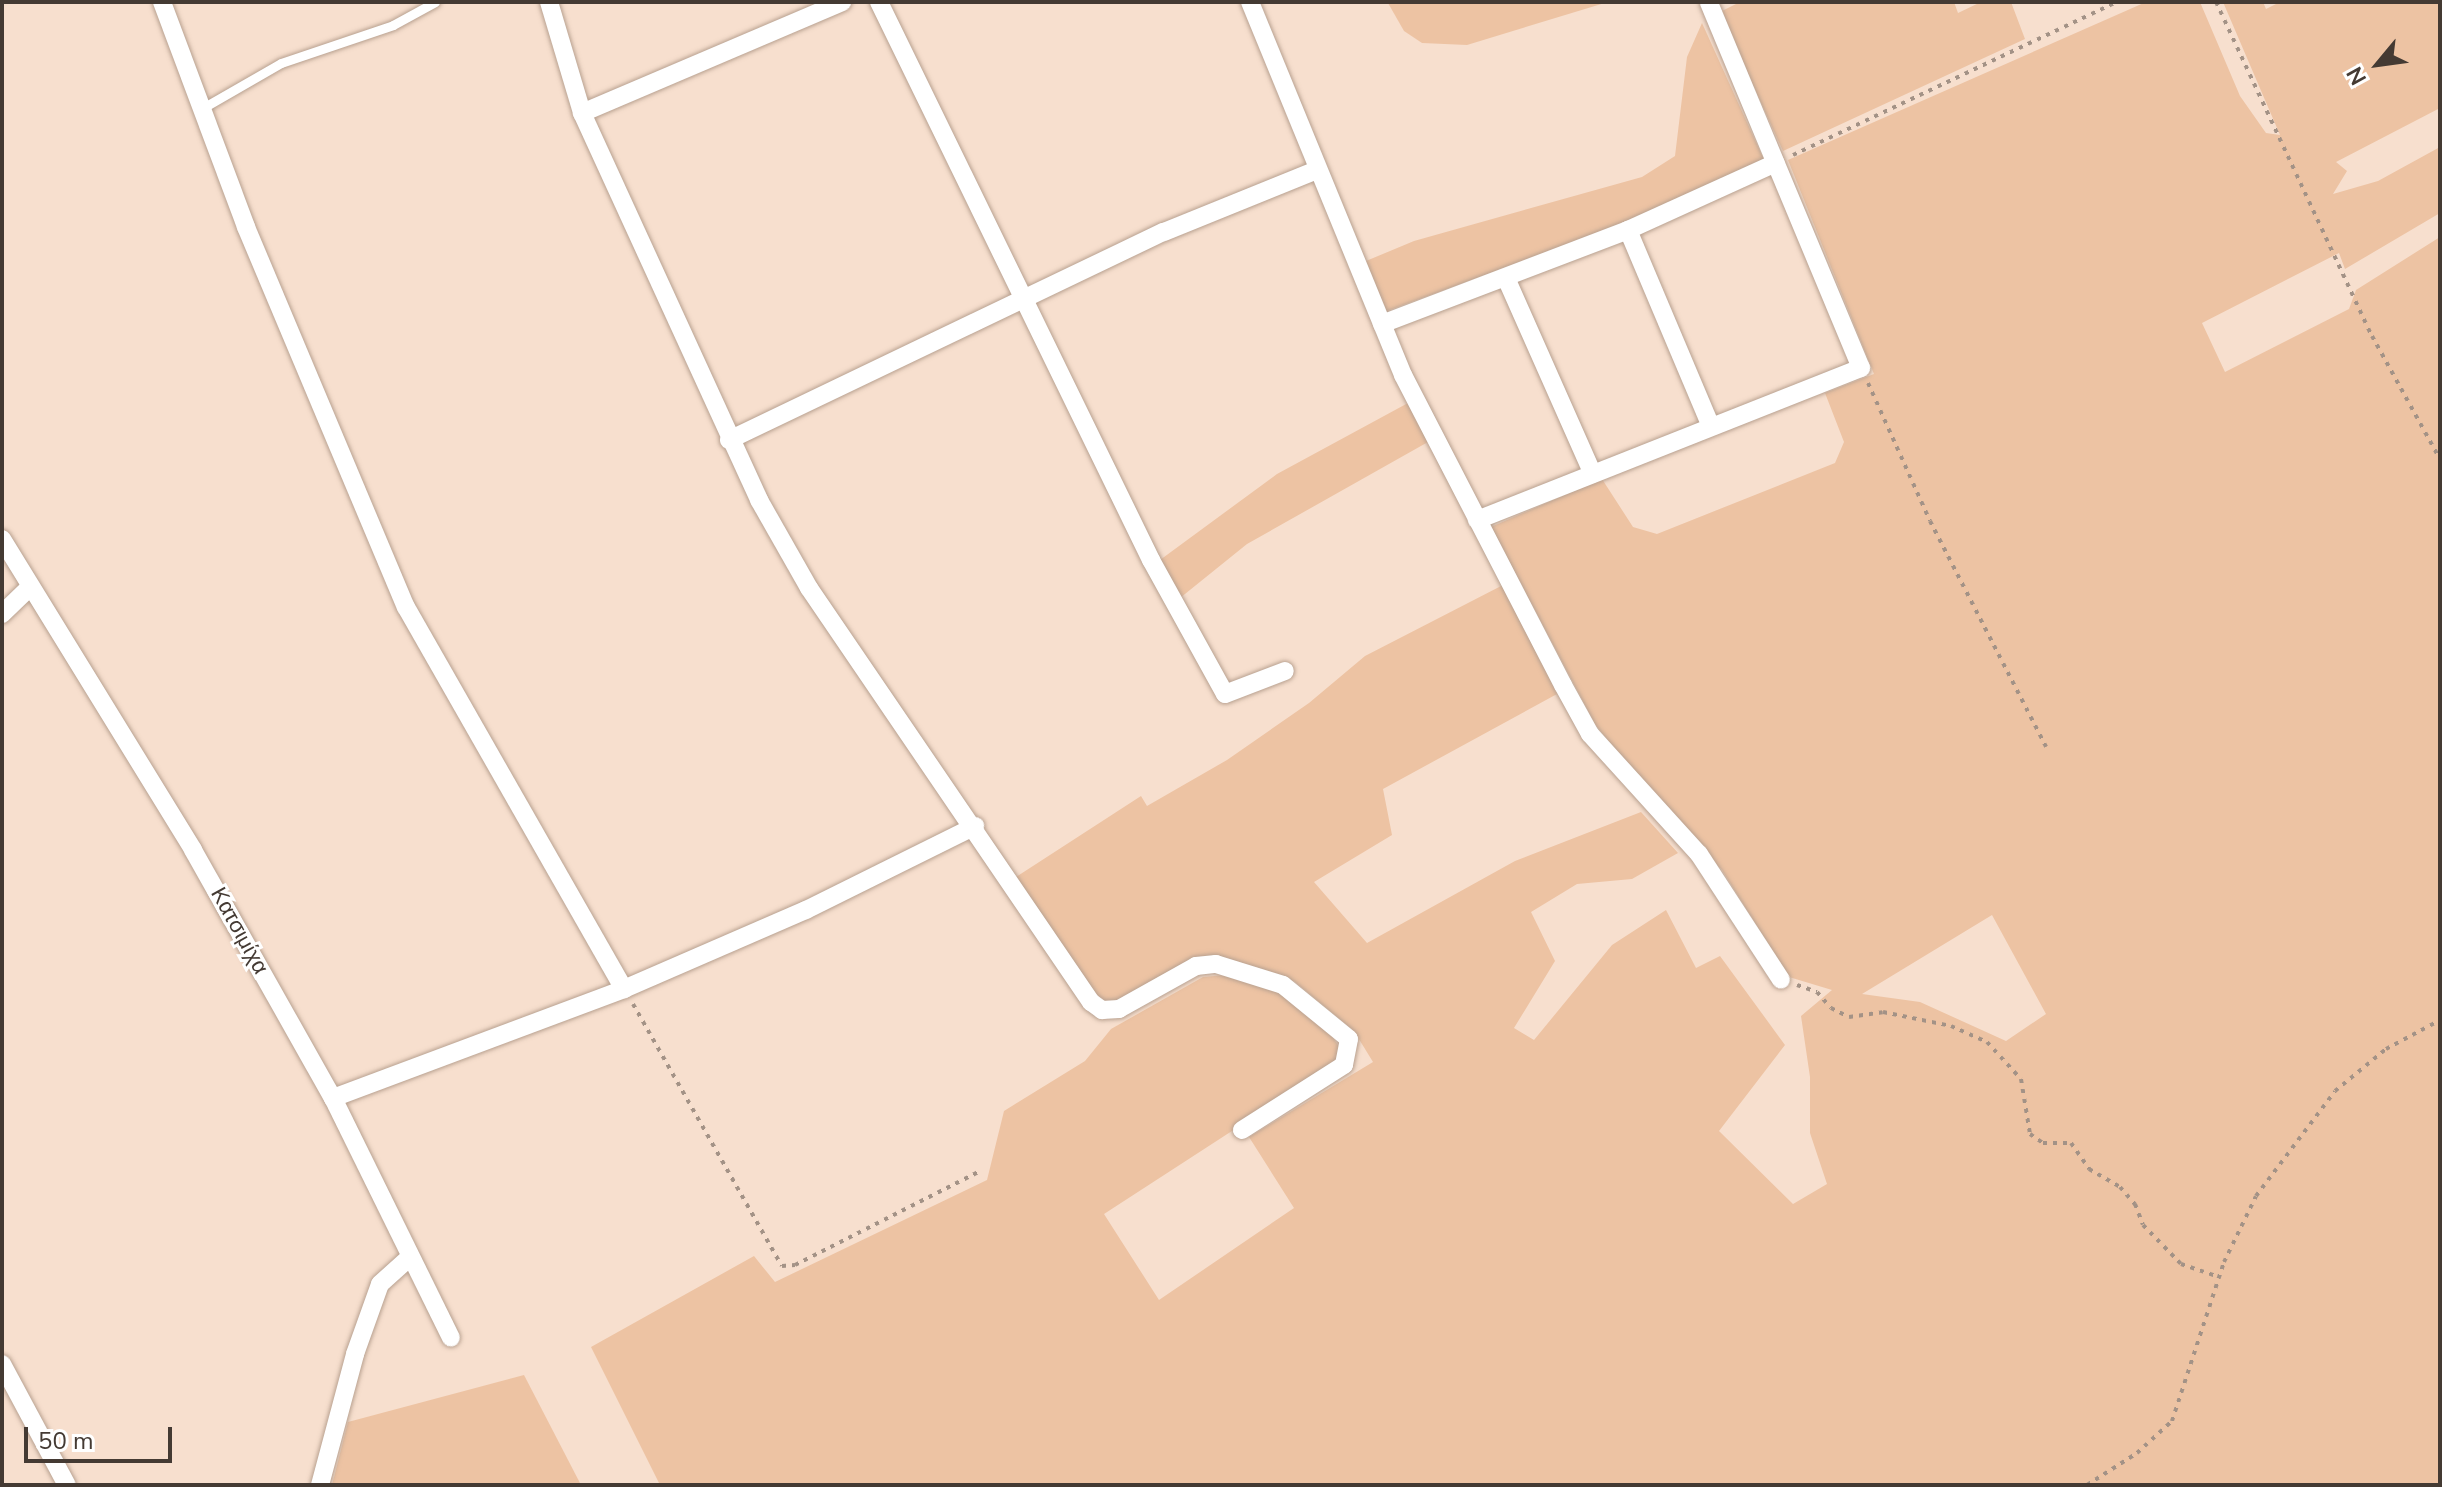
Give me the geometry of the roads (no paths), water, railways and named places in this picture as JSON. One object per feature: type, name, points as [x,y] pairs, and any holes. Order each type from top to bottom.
[{"type":"street","points":[[162,2],[292,343],[406,607],[624,989]]},
{"type":"street","points":[[549,2],[582,113],[729,440],[809,588],[975,826],[1091,1002],[1102,1010],[1119,1009],[1196,966],[1216,964],[1283,985],[1349,1039],[1344,1065],[1242,1130]]},
{"type":"street","points":[[582,113],[842,2]]},
{"type":"street","points":[[879,2],[1151,560],[1225,694],[1285,671]]},
{"type":"street","points":[[1250,2],[1382,324],[1477,520],[1590,734],[1699,854],[1781,980]]},
{"type":"street","points":[[1477,520],[1710,424],[1861,368],[1709,2]]},
{"type":"street","points":[[1382,324],[1628,230],[1776,163]]},
{"type":"street","points":[[729,440],[1164,232],[1317,170]]},
{"type":"street","points":[[1628,230],[1710,424]]},
{"type":"street","points":[[1506,278],[1593,474]]},
{"type":"street","name":"Κατσιμίχα","points":[[2,539],[28,589],[193,850],[333,1098],[451,1338]]},
{"type":"street","points":[[2,614],[28,589]]},
{"type":"street","points":[[333,1098],[624,989],[806,910],[975,826]]},
{"type":"street","points":[[320,1485],[350,1369],[380,1284],[410,1257]]},
{"type":"street","points":[[2,1364],[67,1485]]},
{"type":"lane","points":[[201,109],[281,63],[393,25],[435,2]]}]
